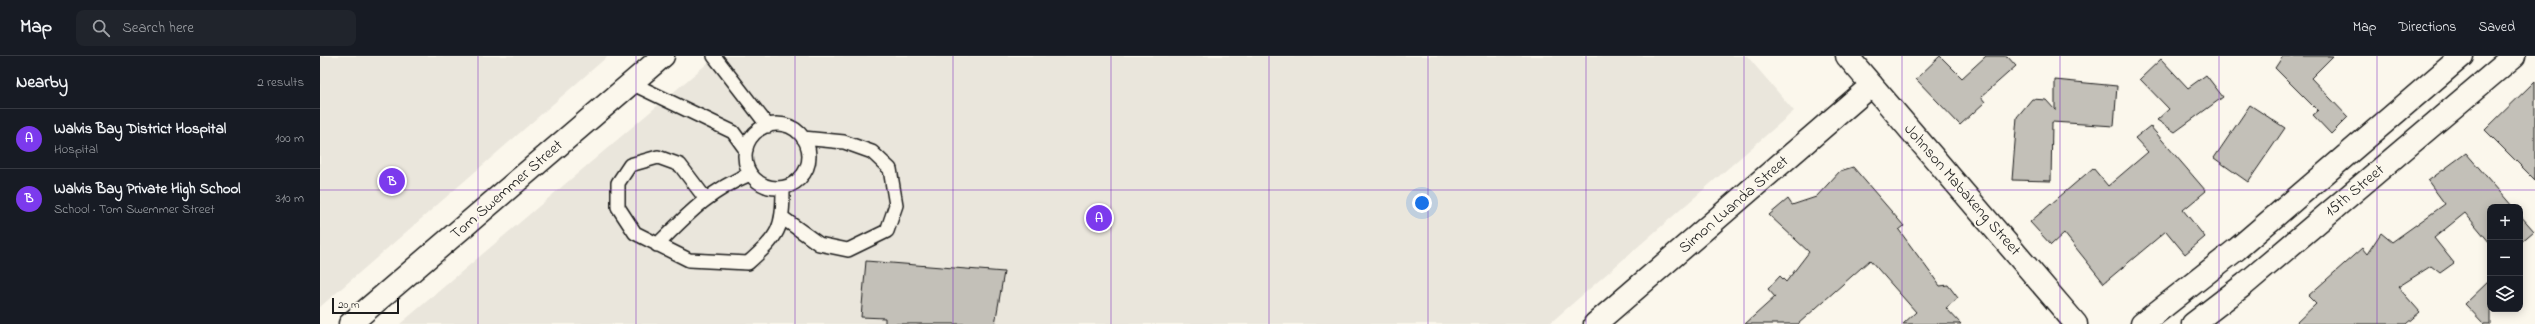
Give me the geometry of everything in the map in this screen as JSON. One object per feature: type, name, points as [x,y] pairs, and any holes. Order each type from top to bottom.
[{"type":"street","name":"Tom Swemmer Street","points":[[350,324],[663,56]]},
{"type":"street","name":"Johnson Mabakeng Street","points":[[1847,56],[2076,324]]},
{"type":"street","name":"15th Street","points":[[2142,324],[2237,249],[2462,56]]},
{"type":"street","name":"15th Street","points":[[2193,324],[2245,284],[2514,56]]},
{"type":"street","name":"Simon Luanda Street","points":[[1595,324],[1872,85]]},
{"type":"lane","points":[[714,56],[768,126]]},
{"type":"lane","points":[[631,83],[732,132],[746,150]]},
{"type":"lane","points":[[781,124],[794,129],[803,138],[809,153],[807,169],[797,181],[783,188],[770,188],[759,183],[750,174],[745,162],[746,150],[754,134],[768,126],[781,124]]},
{"type":"lane","points":[[783,218],[819,244],[848,250],[887,231],[896,205],[890,169],[872,152],[844,142],[803,138]]},
{"type":"lane","points":[[705,198],[680,165],[658,157],[630,165],[618,183],[618,207],[636,233],[689,260],[748,263],[770,243],[783,218],[783,188]]},
{"type":"lane","points":[[657,244],[705,198],[728,183],[750,174]]},
{"type":"shaded area","points":[[320,56],[608,56],[320,307]]},
{"type":"shaded area","points":[[716,56],[1747,56],[1794,111],[1549,324],[400,324]]},
{"type":"building","points":[[1940,56],[1962,78],[1986,56],[2007,56],[2016,66],[1981,97],[1985,102],[1960,125],[1916,79]]},
{"type":"building","points":[[2283,56],[2333,56],[2311,78],[2348,117],[2331,134],[2313,115],[2318,111],[2275,68]]},
{"type":"building","points":[[2161,59],[2188,88],[2206,75],[2223,97],[2175,132],[2157,120],[2169,109],[2140,79]]},
{"type":"building","points":[[2055,80],[2117,86],[2114,126],[2052,122],[2051,181],[2012,180],[2017,117],[2032,99],[2046,100],[2055,110]]},
{"type":"building","points":[[2535,81],[2535,180],[2485,130]]},
{"type":"building","points":[[2250,105],[2285,128],[2248,182],[2214,158]]},
{"type":"building","points":[[2150,126],[2206,191],[2183,210],[2205,237],[2185,254],[2166,231],[2104,283],[2064,233],[2051,245],[2030,222],[2093,168],[2108,186],[2148,152],[2135,138]]},
{"type":"building","points":[[2466,153],[2510,204],[2487,204],[2487,239],[2465,213],[2434,238],[2454,263],[2440,273],[2431,266],[2398,287],[2420,312],[2406,324],[2295,324],[2316,304],[2308,296],[2362,248],[2367,254],[2381,233],[2392,242],[2445,204],[2428,181]]},
{"type":"building","points":[[1853,167],[1904,226],[1899,230],[1940,286],[1948,285],[1958,298],[1946,308],[1961,324],[1903,324],[1916,312],[1870,260],[1798,324],[1745,324],[1775,297],[1768,289],[1780,276],[1786,282],[1809,252],[1769,215],[1788,199],[1792,205],[1816,197],[1840,171]]},
{"type":"building","points":[[2523,218],[2534,231],[2523,240]]},
{"type":"building","points":[[866,261],[1004,272],[995,324],[885,324],[885,318],[861,317]]},
{"type":"building","points":[[2487,283],[2487,312],[2490,312],[2490,324],[2484,324],[2465,304]]},
{"type":"place","name":"Walvis Bay Private High School","points":[[392,181]]},
{"type":"place","name":"Walvis Bay District Hospital","points":[[1099,218]]}]
